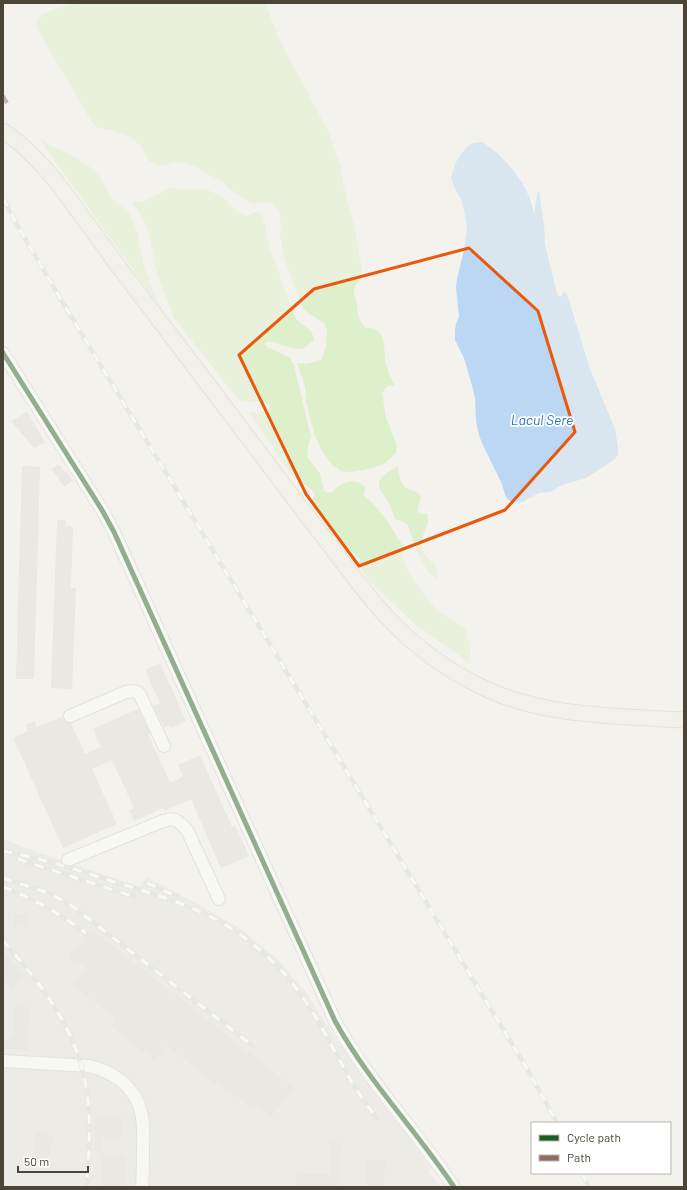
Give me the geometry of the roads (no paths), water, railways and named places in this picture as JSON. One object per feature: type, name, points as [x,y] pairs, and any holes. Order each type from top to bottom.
[{"type":"main road","points":[[3,130],[36,157],[66,194],[110,255],[298,505],[371,599],[406,636],[425,652],[465,678],[485,688],[524,703],[546,708],[578,712],[684,720]]},
{"type":"street","points":[[3,353],[102,510],[114,532],[335,1021],[347,1043],[376,1085],[430,1153],[454,1187]]},
{"type":"street","points":[[70,716],[126,692],[134,691],[139,693],[164,746]]},
{"type":"street","points":[[68,860],[163,821],[170,819],[178,821],[187,830],[220,899]]},
{"type":"street","points":[[3,1061],[89,1066],[112,1074],[129,1088],[135,1095],[139,1105],[144,1126],[142,1187]]},
{"type":"water","name":"Lacul Sere","points":[[481,142],[500,156],[518,177],[523,184],[531,202],[534,214],[539,190],[545,244],[556,290],[558,296],[561,297],[564,291],[567,294],[590,369],[615,429],[618,448],[618,455],[614,460],[586,478],[562,485],[550,492],[539,493],[523,502],[510,501],[506,497],[501,482],[481,441],[476,420],[473,389],[464,358],[455,340],[456,323],[459,317],[456,287],[467,227],[461,199],[451,178],[456,162],[467,147],[473,143]]},
{"type":"railway","points":[[3,198],[17,225],[63,303],[529,1072],[556,1122]]},
{"type":"railway","points":[[3,851],[57,864],[172,900],[201,912],[238,933],[273,962],[296,988],[319,1023],[346,1072],[377,1119]]},
{"type":"railway","points":[[18,859],[135,897]]},
{"type":"railway","points":[[3,878],[51,894],[72,906],[253,1046]]},
{"type":"railway","points":[[147,883],[178,897]]},
{"type":"railway","points":[[3,887],[46,907],[86,933]]},
{"type":"railway","points":[[3,941],[47,995],[70,1034],[78,1056],[84,1078],[89,1113],[87,1187]]},
{"type":"railway","points":[[582,1174],[589,1187]]}]
